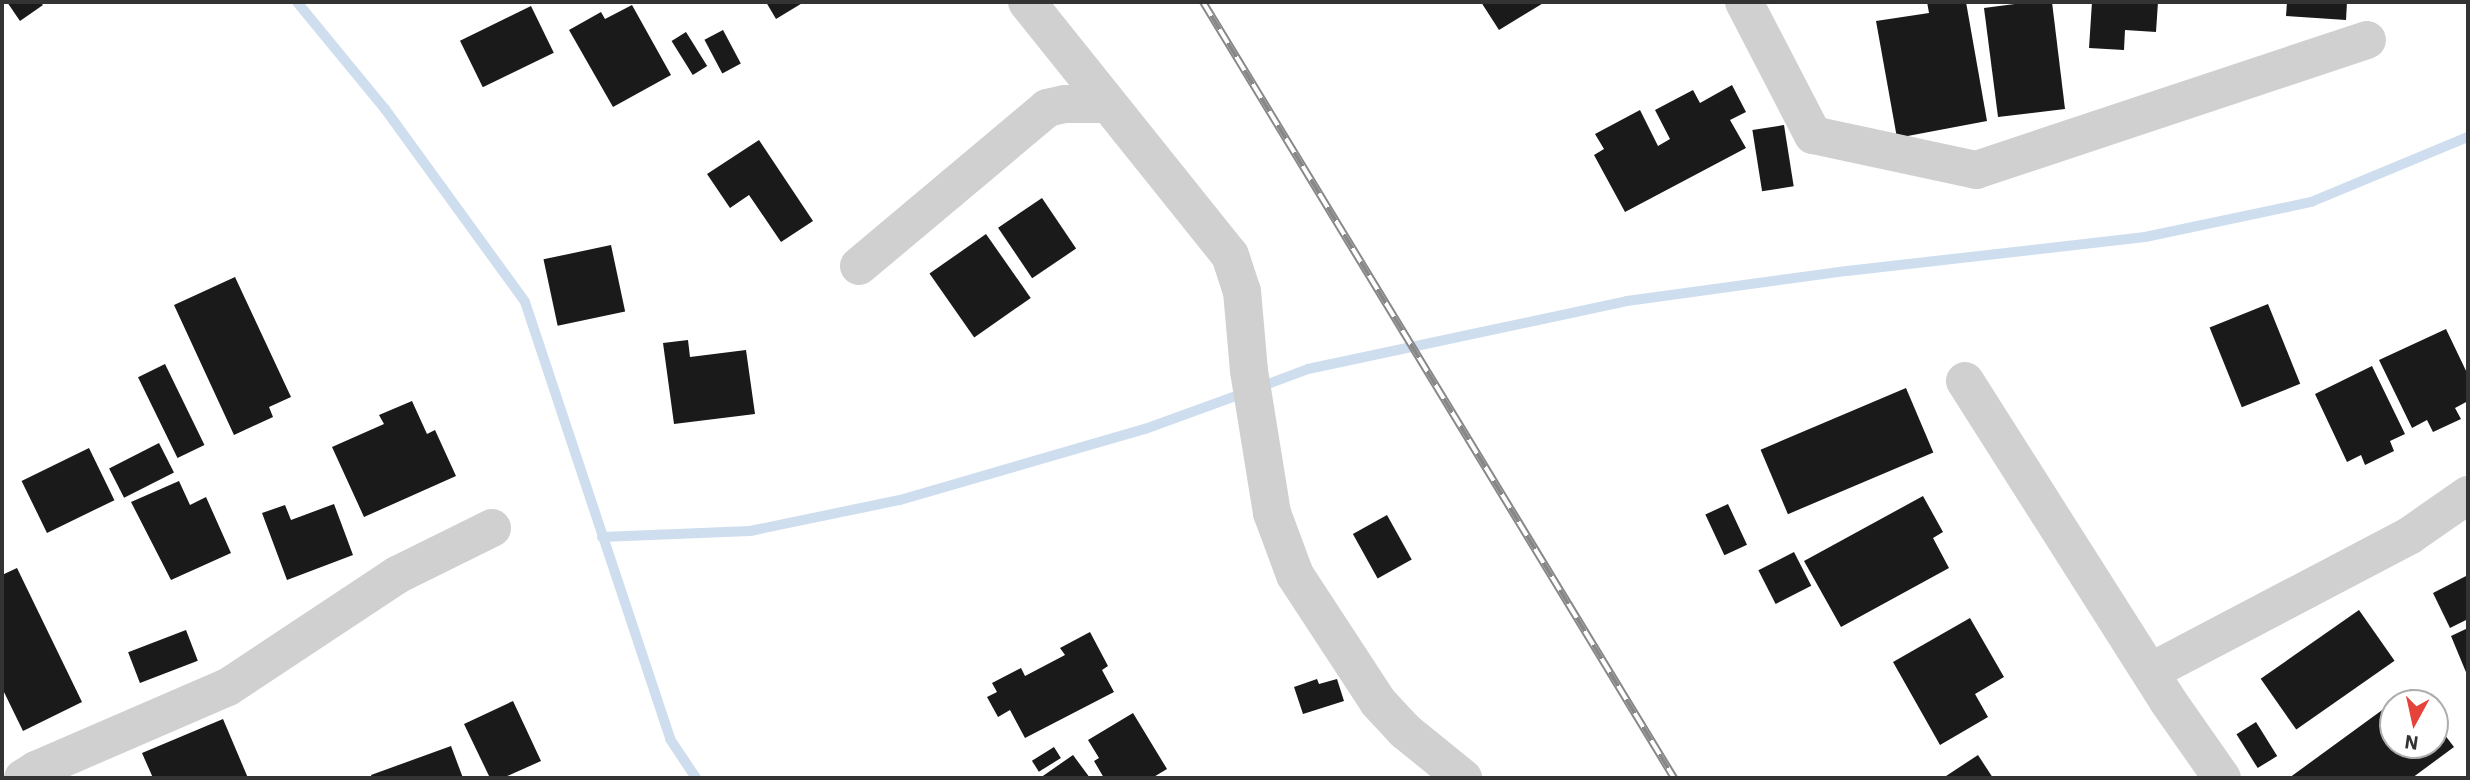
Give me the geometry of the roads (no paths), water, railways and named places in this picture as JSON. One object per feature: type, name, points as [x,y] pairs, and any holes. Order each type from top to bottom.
[{"type":"street","points":[[1027,2],[1230,255],[1242,291],[1249,370],[1272,513],[1296,575],[1360,679],[1378,702],[1405,732],[1463,778]]},
{"type":"street","points":[[1744,2],[1813,135],[1976,170],[2367,40]]},
{"type":"street","points":[[859,266],[1047,108],[1073,103],[1107,104]]},
{"type":"street","points":[[1965,381],[2150,672],[2222,778]]},
{"type":"street","points":[[2150,672],[2409,537],[2468,495]]},
{"type":"street","points":[[23,778],[228,687],[397,575],[492,528]]},
{"type":"waterway","points":[[297,2],[385,109],[525,302],[670,739],[696,778]]},
{"type":"waterway","points":[[1260,387],[1308,369],[1627,301],[1847,271],[2145,237],[2311,202],[2468,137]]},
{"type":"waterway","points":[[602,537],[750,531],[900,500],[1145,429],[1244,393]]},
{"type":"railway","points":[[1203,2],[1674,778]]}]
